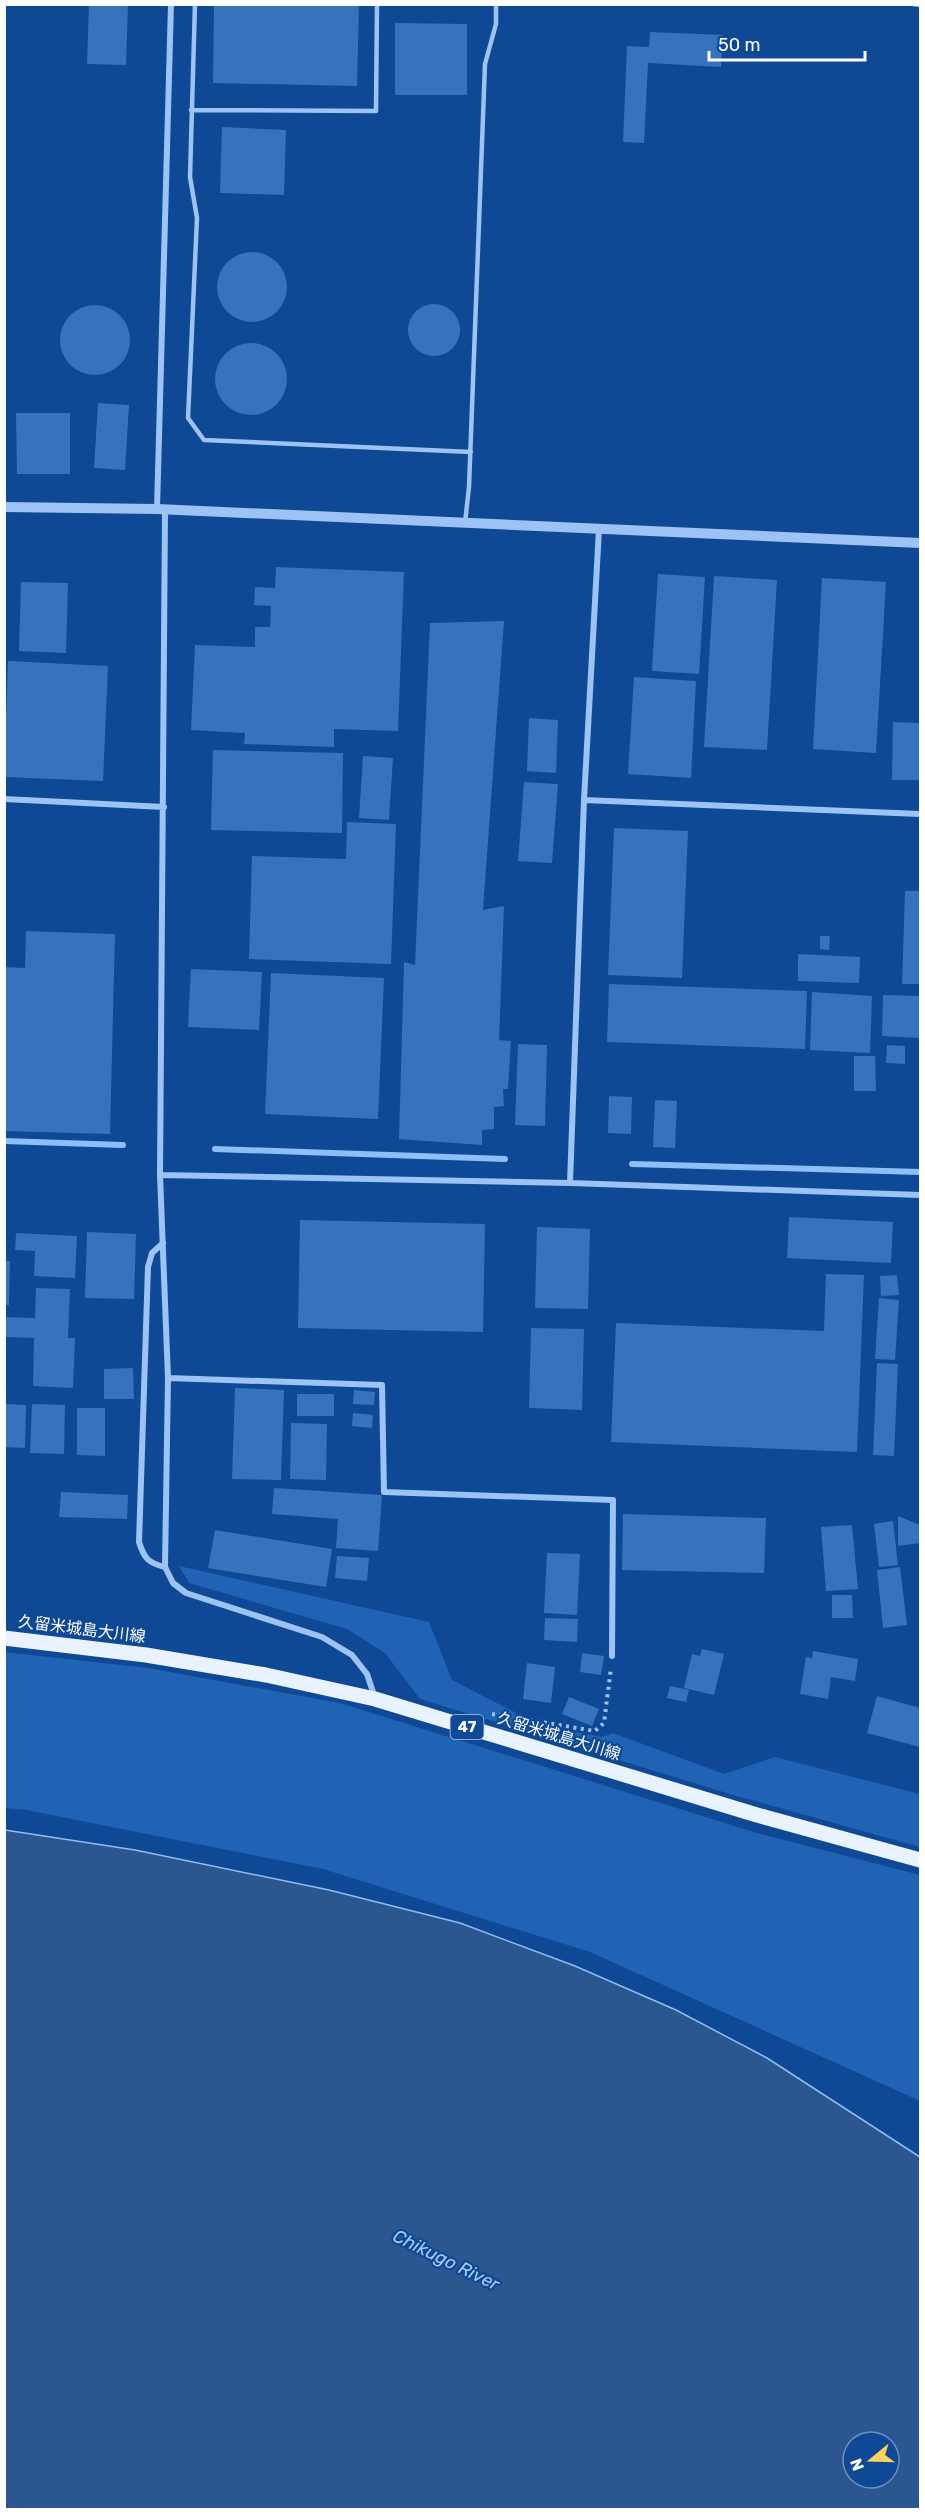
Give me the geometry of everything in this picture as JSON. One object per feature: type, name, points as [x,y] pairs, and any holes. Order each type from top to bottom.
[{"type":"main road","name":"久留米城島大川線","points":[[4,1638],[146,1655],[375,1699],[757,1815],[921,1860]]},
{"type":"street","points":[[171,4],[161,509],[164,807],[160,1175],[168,1378],[165,1567],[173,1583],[186,1593],[322,1637],[352,1655],[367,1674],[375,1699]]},
{"type":"street","points":[[4,507],[161,509],[921,543]]},
{"type":"street","points":[[570,1183],[584,800],[599,529]]},
{"type":"street","points":[[4,800],[164,807]]},
{"type":"street","points":[[584,800],[921,814]]},
{"type":"street","points":[[160,1175],[570,1183],[921,1195]]},
{"type":"street","points":[[163,1243],[152,1253],[148,1267],[139,1542],[144,1557],[152,1564],[165,1567]]},
{"type":"street","points":[[168,1378],[382,1385],[384,1492],[612,1500],[612,1656]]},
{"type":"lane","points":[[195,4],[189,177],[197,218],[188,418],[204,440],[471,452]]},
{"type":"lane","points":[[191,110],[376,111],[377,4]]},
{"type":"lane","points":[[465,523],[471,452],[485,64],[496,24],[496,4]]},
{"type":"lane","points":[[913,4],[921,5]]},
{"type":"path","points":[[466,1727],[484,1713],[595,1731],[604,1723],[612,1656]]},
{"type":"shaded area","points":[[179,1566],[429,1622],[452,1680],[540,1725],[602,1737],[613,1733],[724,1774],[775,1757],[920,1794],[920,1847],[733,1795],[420,1699],[385,1653],[347,1629],[189,1583]]},
{"type":"shaded area","points":[[5,1652],[148,1668],[340,1703],[757,1833],[920,1875],[920,2101],[590,1952],[323,1869],[26,1810],[5,1808]]},
{"type":"water","name":"Chikugo River","points":[[5,1830],[135,1850],[329,1890],[460,1923],[575,1966],[676,2010],[767,2058],[920,2157],[920,2509],[5,2509]]},
{"type":"building","points":[[89,4],[128,4],[126,65],[87,64]]},
{"type":"building","points":[[214,4],[359,4],[357,86],[213,83]]},
{"type":"building","points":[[395,23],[467,24],[467,95],[395,95]]},
{"type":"building","points":[[650,32],[723,35],[721,67],[648,63],[644,143],[623,142],[627,46],[649,47]]},
{"type":"building","points":[[222,127],[286,130],[284,195],[220,193]]},
{"type":"building","points":[[259,252],[272,258],[281,267],[285,273],[287,287],[285,301],[277,312],[266,320],[245,322],[227,312],[219,301],[217,280],[227,262],[238,254]]},
{"type":"building","points":[[429,304],[439,304],[448,308],[456,316],[460,330],[456,344],[448,352],[439,356],[429,356],[420,352],[412,344],[408,335],[408,325],[412,316],[420,308]]},
{"type":"building","points":[[95,305],[108,308],[120,315],[127,327],[130,340],[127,353],[120,365],[108,372],[95,375],[82,372],[70,365],[63,353],[60,340],[63,327],[70,315],[82,308]]},
{"type":"building","points":[[251,343],[271,349],[281,359],[287,379],[281,399],[271,409],[251,415],[231,409],[221,399],[215,379],[221,359],[231,349]]},
{"type":"building","points":[[98,403],[129,405],[125,470],[94,468]]},
{"type":"building","points":[[16,413],[70,413],[70,474],[17,474]]},
{"type":"building","points":[[276,567],[404,572],[398,731],[334,729],[334,747],[244,744],[245,733],[191,730],[195,645],[255,647],[255,627],[270,627],[271,606],[254,605],[255,587],[275,588]]},
{"type":"building","points":[[658,574],[705,577],[699,674],[652,671]]},
{"type":"building","points":[[714,576],[777,580],[767,750],[704,747]]},
{"type":"building","points":[[822,578],[886,582],[876,753],[813,749]]},
{"type":"building","points":[[21,582],[68,583],[66,653],[19,651]]},
{"type":"building","points":[[504,621],[483,910],[504,906],[499,1040],[511,1041],[508,1089],[503,1089],[504,1106],[494,1107],[494,1129],[482,1130],[482,1145],[399,1139],[404,962],[415,965],[430,623]]},
{"type":"building","points":[[8,661],[108,666],[103,781],[4,777]]},
{"type":"building","points":[[634,677],[696,681],[691,778],[628,774]]},
{"type":"building","points":[[529,718],[558,720],[556,773],[527,771]]},
{"type":"building","points":[[893,722],[920,723],[920,780],[892,780]]},
{"type":"building","points":[[213,750],[343,753],[342,833],[211,830]]},
{"type":"building","points":[[363,756],[393,758],[389,820],[359,818]]},
{"type":"building","points":[[524,782],[558,784],[552,863],[518,861]]},
{"type":"building","points":[[347,822],[396,824],[391,964],[249,959],[252,856],[346,859]]},
{"type":"building","points":[[614,828],[688,831],[682,978],[608,975]]},
{"type":"building","points":[[905,891],[920,891],[920,984],[902,984]]},
{"type":"building","points":[[26,931],[115,934],[110,1134],[4,1131],[4,967],[25,968]]},
{"type":"building","points":[[820,936],[830,936],[829,950],[820,949]]},
{"type":"building","points":[[798,954],[860,957],[859,983],[798,981]]},
{"type":"building","points":[[191,969],[262,972],[259,1030],[188,1027]]},
{"type":"building","points":[[271,973],[384,978],[378,1119],[265,1114]]},
{"type":"building","points":[[609,984],[807,991],[805,1049],[607,1042]]},
{"type":"building","points":[[812,992],[872,996],[870,1053],[810,1050]]},
{"type":"building","points":[[883,995],[920,996],[920,1038],[882,1036]]},
{"type":"building","points":[[518,1044],[547,1045],[545,1126],[515,1125]]},
{"type":"building","points":[[887,1045],[905,1046],[905,1064],[886,1063]]},
{"type":"building","points":[[854,1056],[875,1056],[876,1091],[854,1091]]},
{"type":"building","points":[[609,1096],[632,1097],[631,1134],[608,1133]]},
{"type":"building","points":[[655,1100],[677,1101],[675,1148],[653,1147]]},
{"type":"building","points":[[789,1217],[893,1222],[891,1263],[787,1258]]},
{"type":"building","points":[[300,1220],[485,1224],[483,1332],[298,1328]]},
{"type":"building","points":[[537,1227],[590,1229],[588,1309],[535,1308]]},
{"type":"building","points":[[87,1232],[136,1234],[134,1299],[85,1298]]},
{"type":"building","points":[[16,1233],[77,1236],[75,1278],[34,1276],[35,1251],[15,1250]]},
{"type":"building","points":[[4,1261],[10,1261],[9,1305],[4,1305]]},
{"type":"building","points":[[826,1274],[864,1275],[857,1452],[611,1442],[616,1323],[824,1331]]},
{"type":"building","points":[[897,1275],[899,1295],[881,1296],[880,1276]]},
{"type":"building","points":[[36,1288],[70,1289],[68,1338],[75,1338],[73,1388],[33,1386],[34,1338],[4,1337],[4,1317],[35,1318]]},
{"type":"building","points":[[879,1298],[899,1300],[895,1360],[875,1359]]},
{"type":"building","points":[[531,1328],[584,1329],[582,1410],[529,1408]]},
{"type":"building","points":[[877,1363],[898,1364],[894,1456],[873,1455]]},
{"type":"building","points":[[133,1368],[134,1399],[104,1399],[104,1369]]},
{"type":"building","points":[[235,1388],[284,1390],[281,1480],[232,1479]]},
{"type":"building","points":[[354,1390],[375,1392],[374,1405],[353,1404]]},
{"type":"building","points":[[297,1394],[334,1394],[334,1416],[297,1416]]},
{"type":"building","points":[[5,1404],[26,1405],[25,1448],[5,1447]]},
{"type":"building","points":[[32,1404],[65,1405],[64,1454],[30,1453]]},
{"type":"building","points":[[77,1408],[105,1408],[105,1456],[77,1455]]},
{"type":"building","points":[[353,1413],[373,1415],[372,1428],[352,1426]]},
{"type":"building","points":[[291,1423],[327,1424],[326,1480],[290,1479]]},
{"type":"building","points":[[274,1488],[382,1495],[378,1551],[336,1548],[338,1519],[272,1514]]},
{"type":"building","points":[[61,1492],[128,1495],[127,1519],[59,1517]]},
{"type":"building","points":[[623,1514],[766,1518],[764,1573],[622,1570]]},
{"type":"building","points":[[898,1516],[920,1525],[920,1543],[898,1546]]},
{"type":"building","points":[[893,1521],[898,1565],[879,1567],[874,1524]]},
{"type":"building","points":[[852,1525],[858,1589],[826,1591],[821,1527]]},
{"type":"building","points":[[215,1530],[332,1549],[326,1587],[208,1568]]},
{"type":"building","points":[[547,1553],[580,1554],[577,1615],[544,1613]]},
{"type":"building","points":[[337,1556],[369,1558],[367,1581],[335,1578]]},
{"type":"building","points":[[900,1567],[907,1625],[883,1628],[877,1570]]},
{"type":"building","points":[[832,1595],[852,1595],[853,1618],[832,1618]]},
{"type":"building","points":[[545,1618],[578,1619],[577,1642],[544,1640]]},
{"type":"building","points":[[702,1649],[724,1654],[714,1695],[684,1688],[692,1654],[700,1656]]},
{"type":"building","points":[[813,1651],[858,1659],[855,1681],[831,1677],[828,1699],[800,1694],[806,1657],[812,1658]]},
{"type":"building","points":[[582,1653],[604,1656],[601,1675],[580,1672]]},
{"type":"building","points":[[527,1663],[555,1667],[551,1703],[523,1699]]},
{"type":"building","points":[[670,1686],[689,1690],[686,1702],[667,1698]]},
{"type":"building","points":[[877,1696],[920,1708],[920,1747],[867,1733]]},
{"type":"building","points":[[569,1697],[599,1709],[592,1726],[562,1714]]},
{"type":"waterway","points":[[4,1141],[123,1145]]},
{"type":"waterway","points":[[215,1149],[505,1159]]},
{"type":"waterway","points":[[632,1164],[920,1172]]}]
